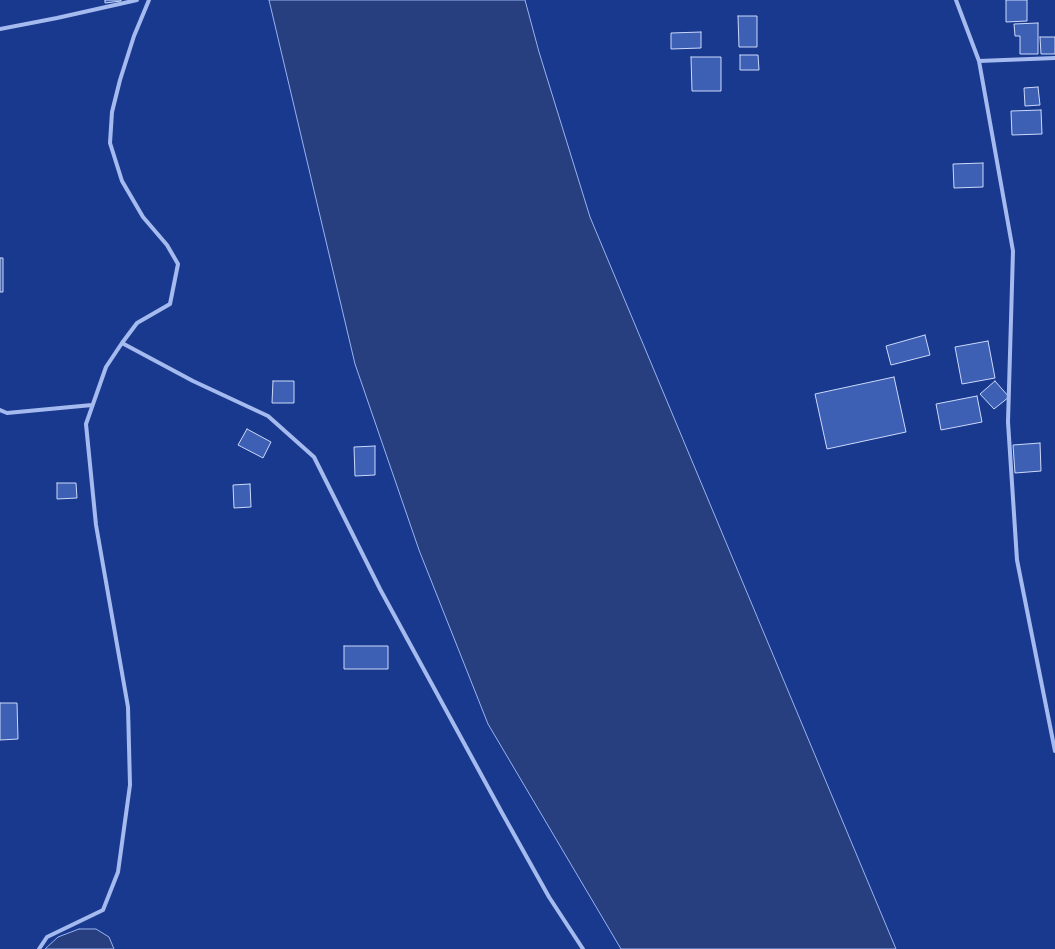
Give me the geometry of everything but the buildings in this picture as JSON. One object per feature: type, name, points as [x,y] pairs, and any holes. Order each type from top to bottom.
[{"type":"street","points":[[0,29],[137,0]]},
{"type":"street","points":[[39,949],[47,937],[103,910],[118,872],[130,785],[128,707],[96,525],[86,443],[86,424],[106,367],[122,343],[137,323],[170,304],[178,264],[167,245],[143,217],[122,181],[110,143],[112,112],[120,80],[134,36],[149,0]]},
{"type":"street","points":[[956,0],[979,61],[1012,251],[1008,422],[1017,560],[1055,752]]},
{"type":"street","points":[[979,61],[1055,58]]},
{"type":"street","points":[[122,343],[193,382],[268,416],[314,457],[380,589],[486,783],[549,897],[583,949]]},
{"type":"street","points":[[0,410],[7,413],[92,405]]},
{"type":"water","points":[[269,0],[525,0],[539,52],[590,217],[896,949],[621,949],[488,724],[419,550],[355,364]]},
{"type":"water","points":[[79,929],[96,929],[109,937],[114,949],[45,949],[58,937]]}]
